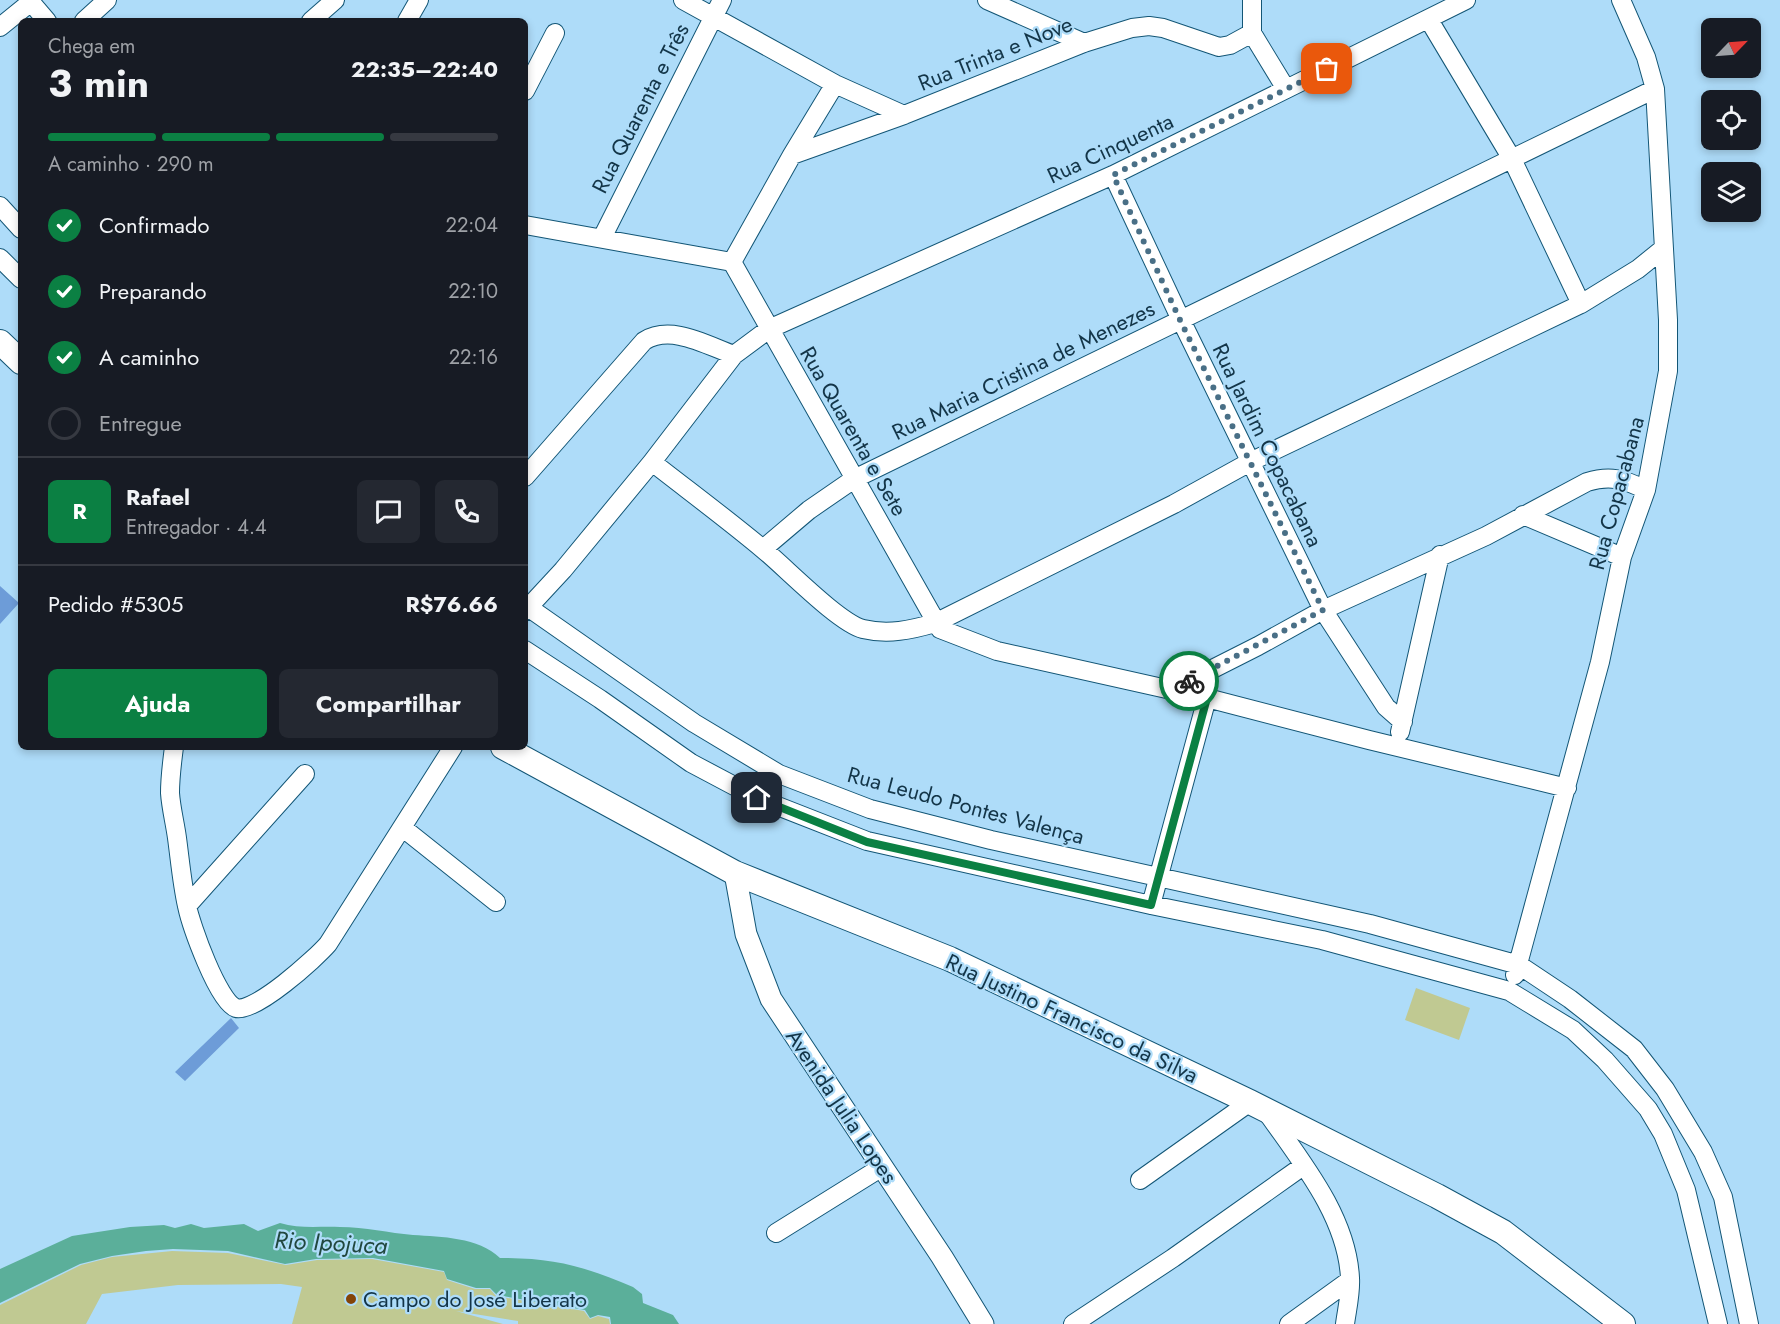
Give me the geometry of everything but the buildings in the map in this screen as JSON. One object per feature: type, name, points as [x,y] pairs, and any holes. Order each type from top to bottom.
[{"type":"main road","points":[[0,342],[18,359]]},
{"type":"main road","name":"Rua Justino Francisco da Silva","points":[[509,750],[735,873],[950,959],[1258,1106],[1437,1196],[1503,1232],[1623,1324]]},
{"type":"street","points":[[87,18],[107,0]]},
{"type":"street","points":[[314,18],[335,0]]},
{"type":"street","points":[[409,18],[419,0]]},
{"type":"street","points":[[683,0],[718,8],[836,84],[904,115]]},
{"type":"street","points":[[987,0],[1084,43]]},
{"type":"street","points":[[1252,0],[1252,33],[1286,89]]},
{"type":"street","name":"Rua Cinquenta","points":[[528,606],[563,570],[652,462],[734,355],[769,329],[1113,175],[1466,0]]},
{"type":"street","name":"Rua Copacabana","points":[[1509,991],[1519,965],[1600,662],[1622,557],[1646,490],[1668,371],[1655,89],[1646,57],[1621,0]]},
{"type":"street","points":[[0,27],[30,1],[44,18]]},
{"type":"street","name":"Rua Quarenta e Três","points":[[602,238],[718,8]]},
{"type":"street","points":[[1429,20],[1512,159],[1581,304]]},
{"type":"street","name":"Rua Trinta e Nove","points":[[792,155],[904,115],[1084,43],[1132,28],[1149,26],[1163,28],[1219,47],[1230,45],[1252,33]]},
{"type":"street","points":[[528,85],[555,33]]},
{"type":"street","points":[[528,226],[732,262],[792,155],[836,84]]},
{"type":"street","name":"Rua Maria Cristina de Menezes","points":[[763,549],[809,510],[854,478],[1655,89]]},
{"type":"street","name":"Rua Jardim Copacabana","points":[[1113,175],[1180,320],[1323,610],[1386,706],[1403,722]]},
{"type":"street","points":[[0,206],[18,226]]},
{"type":"street","points":[[652,462],[763,549],[840,617],[861,629],[897,632],[935,623],[1174,504],[1250,462],[1581,304],[1638,269],[1664,248]]},
{"type":"street","points":[[0,258],[18,276]]},
{"type":"street","name":"Rua Quarenta e Sete","points":[[732,262],[935,623]]},
{"type":"street","points":[[528,474],[644,341],[654,334],[678,336],[734,355]]},
{"type":"street","points":[[1171,690],[1323,610],[1486,536],[1523,514],[1587,482],[1602,477],[1626,480],[1646,490]]},
{"type":"street","points":[[1523,514],[1622,557]]},
{"type":"street","points":[[1397,746],[1440,555]]},
{"type":"street","name":"Rua Leudo Pontes Valença","points":[[528,609],[694,723],[779,774],[870,809],[991,840],[1370,924],[1519,965],[1570,999],[1634,1049],[1665,1089],[1703,1152],[1723,1197],[1749,1324]]},
{"type":"street","points":[[935,623],[947,633],[997,651],[1207,698],[1567,788]]},
{"type":"street","points":[[528,652],[691,763],[757,798],[867,842],[1151,905],[1322,939],[1509,991],[1573,1030],[1605,1060],[1648,1109],[1663,1134],[1686,1190],[1718,1324]]},
{"type":"street","points":[[1151,905],[1207,698]]},
{"type":"street","points":[[174,750],[170,793],[187,906],[202,953],[220,990],[233,1007],[244,1008],[276,988],[318,956],[403,828],[451,750]]},
{"type":"street","points":[[187,906],[304,774]]},
{"type":"street","points":[[403,828],[496,902]]},
{"type":"street","name":"Avenida Julia Lopes","points":[[735,873],[746,934],[771,999],[983,1324]]},
{"type":"street","points":[[1140,1180],[1258,1106],[1323,1196],[1337,1226],[1347,1257],[1350,1280],[1345,1324]]},
{"type":"street","points":[[1073,1324],[1173,1258],[1303,1166]]},
{"type":"street","points":[[776,1233],[882,1167]]},
{"type":"street","points":[[1289,1324],[1350,1280]]},
{"type":"shaded area","points":[[1416,988],[1470,1008],[1459,1040],[1405,1020]]},
{"type":"shaded area","points":[[172,1251],[228,1253],[286,1265],[317,1260],[372,1259],[444,1272],[447,1280],[475,1289],[490,1289],[496,1296],[584,1311],[590,1319],[598,1316],[609,1319],[610,1324],[518,1324],[518,1321],[456,1311],[503,1324],[292,1324],[302,1287],[281,1284],[178,1285],[102,1294],[86,1324],[0,1324],[0,1305],[81,1265],[112,1257]]},
{"type":"water","name":"Rio Ipojuca","points":[[280,1223],[302,1227],[359,1228],[459,1239],[481,1246],[500,1258],[568,1265],[633,1287],[642,1294],[643,1303],[673,1315],[679,1324],[611,1324],[610,1317],[598,1315],[590,1318],[585,1310],[497,1295],[490,1288],[476,1288],[447,1279],[444,1271],[373,1258],[316,1259],[285,1264],[228,1251],[173,1249],[112,1256],[80,1264],[0,1303],[0,1269],[72,1236],[130,1227],[164,1225],[175,1228],[191,1224],[204,1228],[244,1224],[258,1231]]},
{"type":"way so far","points":[[1189,681],[1323,610],[1180,320],[1113,175],[1327,69]]},
{"type":"place","name":"Campo do José Liberato","points":[[351,1299]]},
{"type":"route","points":[[757,798],[867,842],[1151,905],[1207,698],[1171,690],[1189,681]]}]
